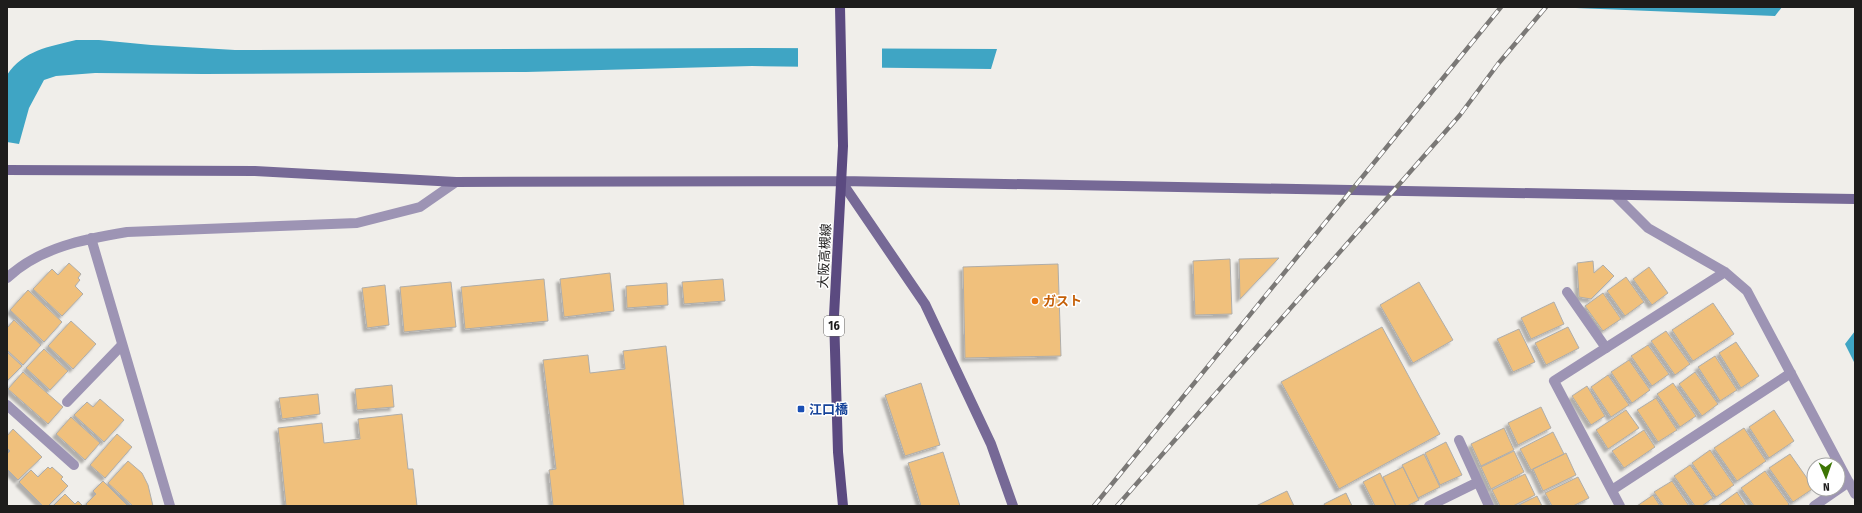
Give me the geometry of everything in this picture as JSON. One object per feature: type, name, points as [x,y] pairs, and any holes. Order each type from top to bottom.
[{"type":"main road","name":"大阪高槻線","points":[[840,7],[842,146],[834,316],[838,452],[843,506]]},
{"type":"street","points":[[7,170],[255,171],[456,182],[841,181],[1855,199]]},
{"type":"street","points":[[841,181],[925,304],[992,444],[1013,506]]},
{"type":"street","points":[[7,278],[26,263],[43,254],[91,238],[127,232],[357,223],[420,207],[456,182]]},
{"type":"street","points":[[1615,195],[1648,228],[1725,272],[1747,291],[1855,494]]},
{"type":"street","points":[[91,238],[170,506]]},
{"type":"street","points":[[1620,506],[1554,381],[1725,272]]},
{"type":"street","points":[[1567,292],[1606,348]]},
{"type":"street","points":[[67,402],[122,345]]},
{"type":"street","points":[[1612,490],[1791,373]]},
{"type":"street","points":[[7,404],[74,465]]},
{"type":"street","points":[[1458,440],[1489,506]]},
{"type":"street","points":[[1429,506],[1478,482]]},
{"type":"street","points":[[1814,506],[1849,482]]},
{"type":"water","points":[[1551,7],[1782,7],[1775,16]]},
{"type":"water","points":[[76,40],[99,40],[235,50],[752,48],[997,49],[991,69],[752,66],[526,72],[204,74],[95,73],[56,76],[44,80],[29,108],[19,144],[7,142],[7,75],[21,60],[29,55],[46,48]]},
{"type":"water","points":[[1855,331],[1855,364],[1845,344]]},
{"type":"pier","points":[[798,46],[882,46],[882,70],[798,69]]},
{"type":"building","points":[[1279,258],[1240,299],[1239,259]]},
{"type":"building","points":[[1230,259],[1232,314],[1195,315],[1193,261]]},
{"type":"building","points":[[1593,261],[1594,273],[1603,265],[1614,276],[1591,299],[1579,297],[1577,263]]},
{"type":"building","points":[[69,263],[81,274],[78,278],[80,280],[75,286],[83,294],[62,316],[33,289],[52,269],[58,275]]},
{"type":"building","points":[[1058,264],[1061,356],[965,358],[963,267]]},
{"type":"building","points":[[1649,267],[1668,293],[1652,305],[1633,279]]},
{"type":"building","points":[[610,273],[614,311],[564,317],[560,279]]},
{"type":"building","points":[[1626,277],[1644,302],[1625,316],[1607,291]]},
{"type":"building","points":[[544,279],[548,321],[465,329],[461,287]]},
{"type":"building","points":[[723,279],[725,301],[684,304],[682,282]]},
{"type":"building","points":[[451,282],[456,327],[404,332],[400,287]]},
{"type":"building","points":[[1419,282],[1453,340],[1413,363],[1380,305]]},
{"type":"building","points":[[667,283],[668,305],[627,308],[626,286]]},
{"type":"building","points":[[385,285],[389,325],[367,328],[362,288]]},
{"type":"building","points":[[28,290],[62,322],[44,342],[10,310]]},
{"type":"building","points":[[1603,293],[1621,319],[1603,331],[1585,306]]},
{"type":"building","points":[[1554,302],[1564,324],[1531,339],[1521,318]]},
{"type":"building","points":[[1713,303],[1734,334],[1693,361],[1672,330]]},
{"type":"building","points":[[14,320],[41,345],[23,365],[7,350],[7,328]]},
{"type":"building","points":[[71,321],[96,344],[73,369],[48,346]]},
{"type":"building","points":[[1382,327],[1440,434],[1339,489],[1281,382]]},
{"type":"building","points":[[1568,327],[1579,348],[1546,365],[1535,343]]},
{"type":"building","points":[[1519,329],[1535,362],[1513,372],[1497,339]]},
{"type":"building","points":[[1666,331],[1690,364],[1675,375],[1651,341]]},
{"type":"building","points":[[1736,342],[1759,376],[1741,388],[1719,353]]},
{"type":"building","points":[[1648,345],[1669,374],[1652,386],[1631,356]]},
{"type":"building","points":[[666,346],[684,506],[553,506],[549,470],[556,469],[543,360],[588,355],[590,373],[625,369],[623,351]]},
{"type":"building","points":[[44,349],[68,371],[50,390],[26,368]]},
{"type":"building","points":[[7,352],[22,366],[7,381]]},
{"type":"building","points":[[1715,356],[1737,390],[1720,401],[1698,367]]},
{"type":"building","points":[[1629,360],[1650,390],[1632,403],[1611,372]]},
{"type":"building","points":[[23,372],[63,407],[48,424],[8,389]]},
{"type":"building","points":[[1695,372],[1718,404],[1702,416],[1679,384]]},
{"type":"building","points":[[1608,375],[1629,405],[1611,417],[1591,387]]},
{"type":"building","points":[[921,383],[940,445],[905,456],[885,395]]},
{"type":"building","points":[[1673,383],[1696,416],[1680,427],[1657,394]]},
{"type":"building","points":[[392,385],[394,407],[357,410],[355,389]]},
{"type":"building","points":[[1587,386],[1605,416],[1591,425],[1572,396]]},
{"type":"building","points":[[318,394],[320,414],[282,419],[279,398]]},
{"type":"building","points":[[1656,398],[1677,430],[1658,442],[1637,410]]},
{"type":"building","points":[[100,399],[124,420],[104,442],[74,415],[87,402],[93,407]]},
{"type":"building","points":[[1541,407],[1551,428],[1518,445],[1508,423]]},
{"type":"building","points":[[1626,410],[1639,428],[1608,449],[1596,430]]},
{"type":"building","points":[[1774,410],[1794,441],[1769,458],[1749,427]]},
{"type":"building","points":[[402,414],[408,469],[413,469],[417,506],[286,506],[278,428],[322,423],[324,443],[360,439],[358,419]]},
{"type":"building","points":[[71,417],[100,443],[85,460],[56,434]]},
{"type":"building","points":[[1504,428],[1514,450],[1481,466],[1471,444]]},
{"type":"building","points":[[1744,428],[1766,461],[1737,481],[1714,448]]},
{"type":"building","points":[[13,429],[42,457],[18,480],[7,469],[7,454],[10,451],[7,448],[7,436]]},
{"type":"building","points":[[1644,430],[1655,447],[1624,468],[1612,451]]},
{"type":"building","points":[[1553,432],[1564,454],[1531,470],[1520,449]]},
{"type":"building","points":[[117,434],[132,447],[105,478],[90,465]]},
{"type":"building","points":[[1446,442],[1462,475],[1440,485],[1425,453]]},
{"type":"building","points":[[1710,450],[1734,485],[1716,497],[1692,463]]},
{"type":"building","points":[[1514,451],[1524,472],[1491,489],[1481,467]]},
{"type":"building","points":[[943,452],[960,506],[921,506],[908,463]]},
{"type":"building","points":[[1566,453],[1576,475],[1543,491],[1533,469]]},
{"type":"building","points":[[1424,454],[1440,487],[1418,498],[1402,465]]},
{"type":"building","points":[[1790,454],[1806,477],[1806,493],[1793,502],[1769,468]]},
{"type":"building","points":[[128,461],[142,473],[148,485],[153,506],[133,506],[108,483]]},
{"type":"building","points":[[1690,465],[1713,498],[1702,506],[1695,506],[1674,476]]},
{"type":"building","points":[[48,467],[50,469],[52,467],[63,477],[61,479],[68,486],[48,506],[43,506],[19,482],[31,470],[38,477]]},
{"type":"building","points":[[1403,467],[1419,500],[1407,506],[1396,506],[1383,477]]},
{"type":"building","points":[[1765,471],[1789,504],[1787,506],[1754,506],[1741,488]]},
{"type":"building","points":[[1380,473],[1396,506],[1375,506],[1363,482]]},
{"type":"building","points":[[1525,474],[1535,495],[1513,506],[1500,506],[1492,490]]},
{"type":"building","points":[[1578,477],[1589,498],[1573,506],[1552,506],[1545,493]]},
{"type":"building","points":[[103,481],[128,506],[88,506],[86,504],[96,494],[93,491]]},
{"type":"building","points":[[1672,481],[1689,506],[1664,506],[1654,492]]},
{"type":"building","points":[[1287,491],[1294,506],[1256,506]]},
{"type":"building","points":[[1737,492],[1746,506],[1718,506]]},
{"type":"building","points":[[1346,493],[1352,506],[1325,506],[1324,504]]},
{"type":"building","points":[[65,494],[75,504],[78,501],[83,506],[53,506]]},
{"type":"building","points":[[1653,495],[1660,506],[1637,506]]},
{"type":"building","points":[[1537,496],[1542,506],[1517,506]]},
{"type":"railway","points":[[1094,506],[1501,7]]},
{"type":"railway","points":[[1117,506],[1460,115],[1498,64],[1546,7]]},
{"type":"place","name":"ガスト","points":[[1035,301]]},
{"type":"place","name":"江口橋","points":[[801,409]]}]
